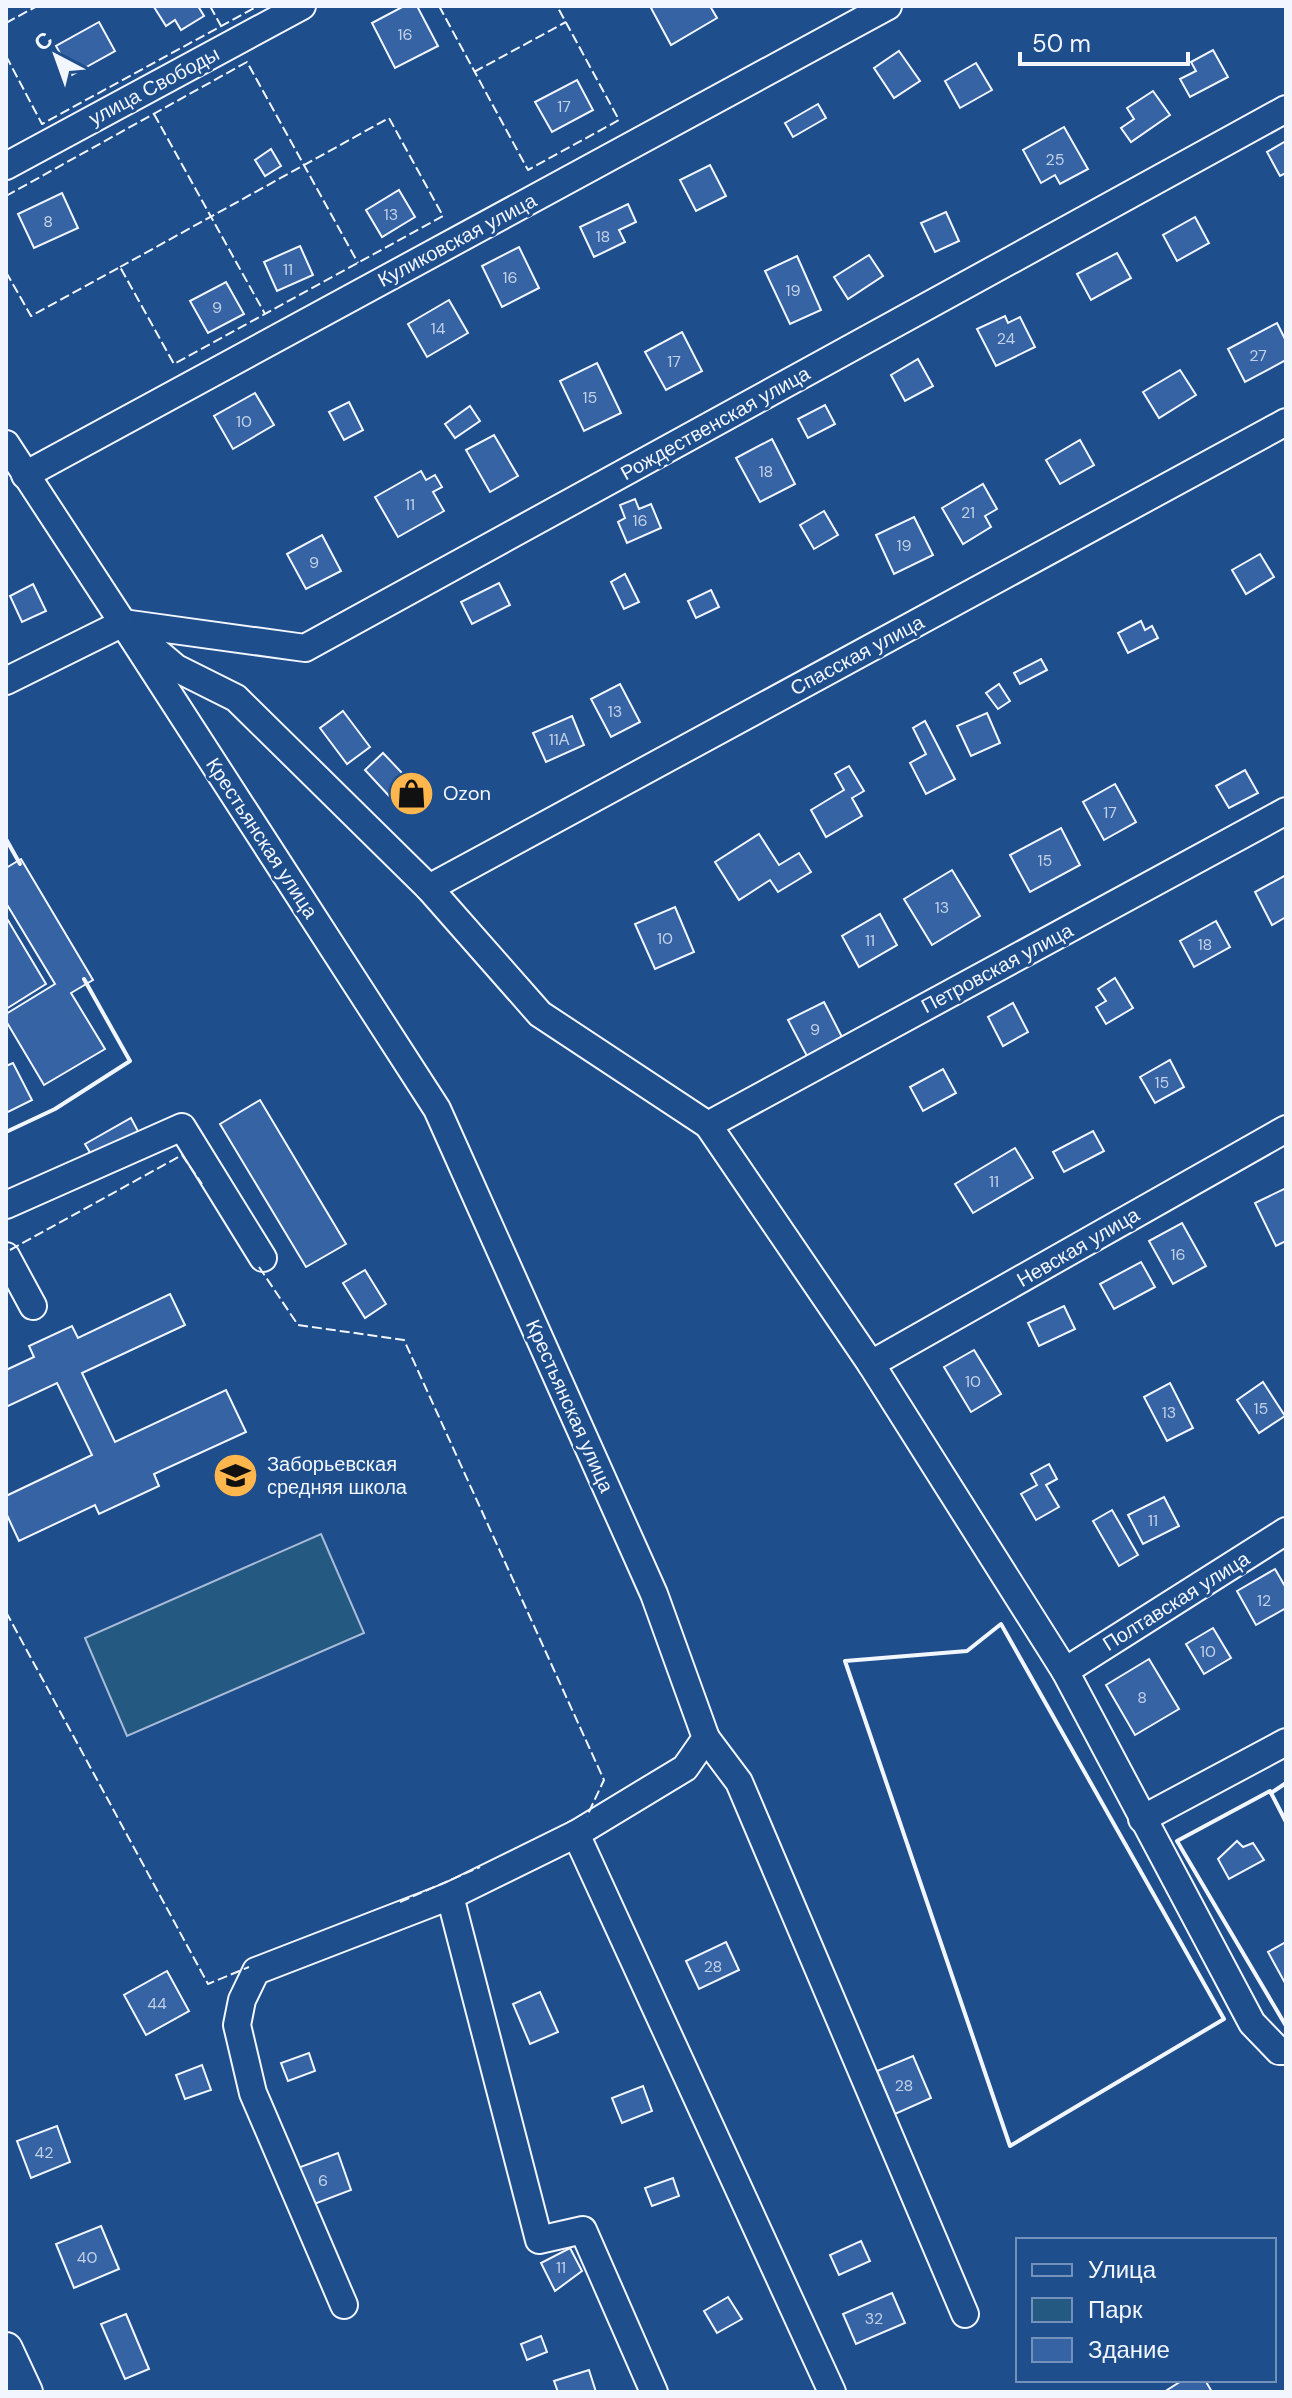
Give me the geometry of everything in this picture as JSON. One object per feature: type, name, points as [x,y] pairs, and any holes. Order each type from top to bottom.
[{"type":"main road","points":[[6,2349],[26,2392]]},
{"type":"street","name":"улица Свободы","points":[[6,166],[302,6]]},
{"type":"street","name":"Куликовская улица","points":[[25,475],[888,6]]},
{"type":"street","name":"Рождественская улица","points":[[123,623],[305,648],[1286,109]]},
{"type":"street","name":"Спасская улица","points":[[429,888],[1286,422]]},
{"type":"street","name":"Крестьянская улица","points":[[6,444],[437,1109],[654,1594],[706,1738],[739,1782],[965,2314]]},
{"type":"street","points":[[6,681],[123,623],[176,668],[236,698],[429,888],[540,1014],[708,1125],[871,1364],[1065,1671],[1252,2023],[1282,2051]]},
{"type":"street","name":"Петровская улица","points":[[708,1125],[1286,811]]},
{"type":"street","points":[[6,1205],[182,1127],[263,1258]]},
{"type":"street","name":"Невская улица","points":[[871,1364],[1286,1129]]},
{"type":"street","points":[[6,1256],[33,1306]]},
{"type":"street","name":"Полтавская улица","points":[[1065,1671],[1286,1531]]},
{"type":"street","points":[[344,2305],[253,2093],[237,2025],[242,2000],[256,1971],[450,1896],[576,1834],[685,1768],[706,1738]]},
{"type":"street","points":[[1142,1819],[1286,1742]]},
{"type":"street","points":[[576,1834],[832,2392]]},
{"type":"street","points":[[450,1896],[539,2240],[583,2230],[654,2392]]},
{"type":"green space","points":[[321,1534],[364,1633],[127,1736],[85,1638]]},
{"type":"building","points":[[198,6],[204,16],[181,30],[175,20],[166,26],[154,7]]},
{"type":"building","points":[[404,6],[417,6],[438,46],[395,68],[372,23]]},
{"type":"building","points":[[710,6],[717,18],[671,45],[651,8]]},
{"type":"building","points":[[99,22],[115,51],[72,75],[56,46]]},
{"type":"building","points":[[1213,50],[1228,77],[1190,97],[1180,79],[1196,71],[1191,62]]},
{"type":"building","points":[[899,51],[920,81],[894,98],[874,68]]},
{"type":"building","points":[[976,63],[992,90],[960,108],[945,81]]},
{"type":"building","points":[[577,80],[593,110],[552,132],[535,102]]},
{"type":"building","points":[[1153,91],[1170,115],[1131,142],[1121,128],[1134,119],[1127,108]]},
{"type":"building","points":[[818,104],[826,118],[793,137],[785,123]]},
{"type":"building","points":[[1064,127],[1088,169],[1060,184],[1055,175],[1041,183],[1023,150]]},
{"type":"building","points":[[1286,141],[1286,173],[1280,176],[1267,152]]},
{"type":"building","points":[[271,149],[281,166],[265,176],[255,160]]},
{"type":"building","points":[[710,165],[726,196],[696,211],[680,180]]},
{"type":"building","points":[[399,190],[415,217],[382,237],[366,210]]},
{"type":"building","points":[[62,193],[78,228],[34,248],[18,214]]},
{"type":"building","points":[[628,204],[636,222],[619,230],[625,242],[594,257],[580,227]]},
{"type":"building","points":[[946,212],[959,241],[935,252],[921,223]]},
{"type":"building","points":[[1195,217],[1209,243],[1177,261],[1163,235]]},
{"type":"building","points":[[300,246],[313,275],[277,291],[264,262]]},
{"type":"building","points":[[519,247],[539,288],[502,307],[482,266]]},
{"type":"building","points":[[1117,253],[1131,278],[1091,300],[1077,274]]},
{"type":"building","points":[[869,255],[883,276],[848,299],[834,277]]},
{"type":"building","points":[[797,256],[821,310],[790,324],[765,271]]},
{"type":"building","points":[[226,282],[244,314],[208,333],[190,301]]},
{"type":"building","points":[[449,300],[468,333],[427,357],[408,324]]},
{"type":"building","points":[[1005,316],[1008,323],[1020,317],[1035,347],[996,366],[977,329]]},
{"type":"building","points":[[1277,323],[1286,341],[1286,360],[1245,382],[1228,349]]},
{"type":"building","points":[[682,332],[702,371],[666,390],[645,352]]},
{"type":"building","points":[[918,359],[933,386],[905,401],[891,375]]},
{"type":"building","points":[[597,363],[621,413],[584,431],[560,381]]},
{"type":"building","points":[[1180,370],[1196,395],[1159,418],[1143,392]]},
{"type":"building","points":[[255,393],[274,425],[233,449],[214,416]]},
{"type":"building","points":[[349,402],[363,430],[344,440],[329,412]]},
{"type":"building","points":[[825,405],[835,424],[808,438],[798,419]]},
{"type":"building","points":[[470,406],[480,421],[455,438],[445,424]]},
{"type":"building","points":[[494,435],[518,476],[490,492],[466,450]]},
{"type":"building","points":[[772,439],[795,484],[760,502],[736,458]]},
{"type":"building","points":[[1080,440],[1094,465],[1060,484],[1046,460]]},
{"type":"building","points":[[421,471],[426,480],[435,475],[442,487],[433,492],[444,511],[398,537],[375,497]]},
{"type":"building","points":[[983,484],[997,509],[985,516],[991,527],[963,544],[942,508]]},
{"type":"building","points":[[635,499],[639,509],[651,504],[661,528],[627,543],[618,522],[625,518],[620,505]]},
{"type":"building","points":[[824,511],[838,535],[814,549],[800,525]]},
{"type":"building","points":[[914,517],[933,555],[894,574],[876,535]]},
{"type":"building","points":[[322,535],[341,571],[306,589],[287,554]]},
{"type":"building","points":[[1260,554],[1274,577],[1246,594],[1232,570]]},
{"type":"building","points":[[625,574],[639,602],[624,609],[611,582]]},
{"type":"building","points":[[499,583],[510,605],[472,624],[461,602]]},
{"type":"building","points":[[33,584],[46,611],[22,622],[10,596]]},
{"type":"building","points":[[711,590],[719,607],[696,618],[688,601]]},
{"type":"building","points":[[1141,621],[1145,630],[1152,626],[1158,638],[1128,653],[1118,633]]},
{"type":"building","points":[[1041,659],[1047,670],[1020,684],[1014,673]]},
{"type":"building","points":[[620,684],[640,722],[611,737],[591,699]]},
{"type":"building","points":[[999,684],[1010,701],[998,709],[986,693]]},
{"type":"building","points":[[343,711],[370,747],[347,764],[320,728]]},
{"type":"building","points":[[987,713],[1000,743],[971,756],[957,726]]},
{"type":"building","points":[[572,716],[584,745],[546,762],[533,733]]},
{"type":"building","points":[[925,721],[955,779],[926,794],[910,763],[926,754],[913,728]]},
{"type":"building","points":[[383,753],[421,793],[403,811],[365,770]]},
{"type":"building","points":[[849,766],[864,791],[852,798],[862,816],[826,837],[811,810],[844,790],[835,774]]},
{"type":"building","points":[[1245,770],[1258,793],[1229,808],[1216,786]]},
{"type":"building","points":[[1115,784],[1136,822],[1104,840],[1083,802]]},
{"type":"building","points":[[1061,828],[1080,865],[1030,892],[1010,855]]},
{"type":"building","points":[[759,834],[779,865],[799,853],[811,872],[778,892],[770,880],[739,900],[715,862]]},
{"type":"building","points":[[21,859],[93,980],[71,993],[105,1049],[44,1085],[6,1021],[6,1014],[55,984],[6,903],[6,868]]},
{"type":"building","points":[[952,870],[980,916],[932,945],[904,899]]},
{"type":"building","points":[[1286,875],[1286,917],[1272,925],[1255,892]]},
{"type":"building","points":[[675,907],[694,952],[655,969],[635,924]]},
{"type":"building","points":[[880,914],[897,945],[859,967],[842,936]]},
{"type":"building","points":[[6,917],[46,984],[6,1009]]},
{"type":"building","points":[[1216,921],[1230,947],[1194,967],[1180,941]]},
{"type":"building","points":[[1115,978],[1133,1008],[1106,1024],[1096,1007],[1106,1001],[1098,989]]},
{"type":"building","points":[[824,1002],[842,1037],[807,1056],[788,1020]]},
{"type":"building","points":[[1013,1003],[1028,1032],[1003,1046],[988,1017]]},
{"type":"building","points":[[1170,1060],[1184,1087],[1155,1103],[1140,1077]]},
{"type":"building","points":[[13,1063],[32,1100],[6,1113],[6,1066]]},
{"type":"building","points":[[943,1069],[956,1093],[923,1111],[910,1087]]},
{"type":"building","points":[[260,1100],[346,1244],[306,1267],[220,1124]]},
{"type":"building","points":[[131,1118],[140,1135],[95,1161],[85,1144]]},
{"type":"building","points":[[1093,1131],[1104,1151],[1064,1172],[1053,1152]]},
{"type":"building","points":[[1015,1148],[1033,1178],[973,1213],[955,1184]]},
{"type":"building","points":[[1286,1188],[1286,1241],[1276,1246],[1255,1203]]},
{"type":"building","points":[[1182,1223],[1206,1266],[1173,1284],[1149,1241]]},
{"type":"building","points":[[1141,1262],[1155,1287],[1114,1309],[1100,1284]]},
{"type":"building","points":[[365,1270],[386,1304],[365,1318],[343,1283]]},
{"type":"building","points":[[170,1294],[185,1325],[82,1373],[115,1442],[226,1390],[246,1432],[154,1474],[159,1486],[99,1514],[95,1505],[19,1541],[6,1513],[6,1496],[92,1455],[57,1383],[6,1407],[6,1370],[34,1357],[29,1346],[72,1326],[78,1338]]},
{"type":"building","points":[[1064,1306],[1075,1329],[1039,1346],[1028,1323]]},
{"type":"building","points":[[974,1350],[1001,1394],[971,1412],[944,1367]]},
{"type":"building","points":[[1263,1382],[1285,1416],[1259,1433],[1237,1400]]},
{"type":"building","points":[[1170,1383],[1193,1428],[1167,1441],[1144,1397]]},
{"type":"building","points":[[1049,1464],[1057,1479],[1046,1485],[1059,1507],[1036,1520],[1021,1494],[1037,1485],[1031,1474]]},
{"type":"building","points":[[1164,1497],[1179,1526],[1143,1544],[1128,1515]]},
{"type":"building","points":[[1112,1510],[1138,1555],[1119,1566],[1093,1521]]},
{"type":"building","points":[[1275,1569],[1286,1588],[1286,1608],[1256,1625],[1237,1591]]},
{"type":"building","points":[[1213,1628],[1231,1658],[1204,1674],[1186,1644]]},
{"type":"building","points":[[1149,1659],[1179,1709],[1135,1735],[1106,1685]]},
{"type":"building","points":[[1237,1841],[1243,1847],[1253,1843],[1264,1860],[1229,1879],[1218,1859]]},
{"type":"building","points":[[726,1942],[739,1970],[699,1989],[686,1961]]},
{"type":"building","points":[[1286,1942],[1286,1983],[1285,1983],[1268,1952]]},
{"type":"building","points":[[167,1971],[189,2011],[146,2035],[124,1995]]},
{"type":"building","points":[[540,1992],[558,2032],[530,2044],[513,2004]]},
{"type":"building","points":[[309,2053],[315,2071],[288,2081],[281,2063]]},
{"type":"building","points":[[913,2056],[931,2098],[895,2114],[877,2071]]},
{"type":"building","points":[[202,2065],[211,2090],[185,2099],[176,2075]]},
{"type":"building","points":[[643,2086],[652,2111],[622,2123],[612,2098]]},
{"type":"building","points":[[57,2126],[70,2162],[31,2178],[17,2141]]},
{"type":"building","points":[[338,2153],[351,2190],[309,2206],[295,2169]]},
{"type":"building","points":[[673,2178],[679,2196],[652,2206],[645,2188]]},
{"type":"building","points":[[101,2226],[119,2269],[74,2288],[56,2244]]},
{"type":"building","points":[[861,2241],[870,2261],[839,2275],[830,2255]]},
{"type":"building","points":[[570,2248],[582,2271],[555,2291],[541,2263]]},
{"type":"building","points":[[892,2293],[905,2323],[856,2344],[843,2314]]},
{"type":"building","points":[[728,2297],[742,2319],[717,2333],[704,2311]]},
{"type":"building","points":[[126,2314],[149,2369],[125,2379],[101,2324]]},
{"type":"building","points":[[541,2336],[547,2352],[527,2360],[521,2344]]},
{"type":"building","points":[[589,2370],[596,2392],[558,2392],[554,2381]]},
{"type":"building","points":[[1180,2382],[1206,2382],[1212,2392],[1164,2392]]},
{"type":"fence","points":[[6,23],[37,6]]},
{"type":"fence","points":[[210,6],[221,26]]},
{"type":"fence","points":[[6,56],[42,124],[258,6]]},
{"type":"fence","points":[[439,6],[528,170],[619,120],[557,6]]},
{"type":"fence","points":[[474,72],[566,22]]},
{"type":"fence","points":[[6,196],[247,62],[358,263]]},
{"type":"fence","points":[[154,114],[265,314]]},
{"type":"fence","points":[[6,272],[31,316],[120,267],[174,364],[443,216],[389,118],[120,267]]},
{"type":"fence","points":[[10,1250],[182,1155],[202,1184]]},
{"type":"fence","points":[[259,1267],[298,1325],[404,1340],[604,1780],[587,1816]]},
{"type":"fence","points":[[6,1612],[208,1984],[249,1967]]},
{"type":"fence","points":[[400,1902],[480,1867]]},
{"type":"wall","points":[[6,839],[20,864]]},
{"type":"wall","points":[[6,1132],[55,1109],[130,1061],[84,979]]},
{"type":"wall","points":[[1001,1624],[1224,2019],[1010,2146],[845,1661],[967,1651],[1001,1624]]},
{"type":"wall","points":[[1271,1793],[1286,1783]]},
{"type":"wall","points":[[1286,1822],[1270,1791],[1177,1841],[1286,2026]]},
{"type":"place","name":"Ozon","points":[[412,793]]},
{"type":"place","name":"Заборьевская средняя школа","points":[[236,1476]]}]
